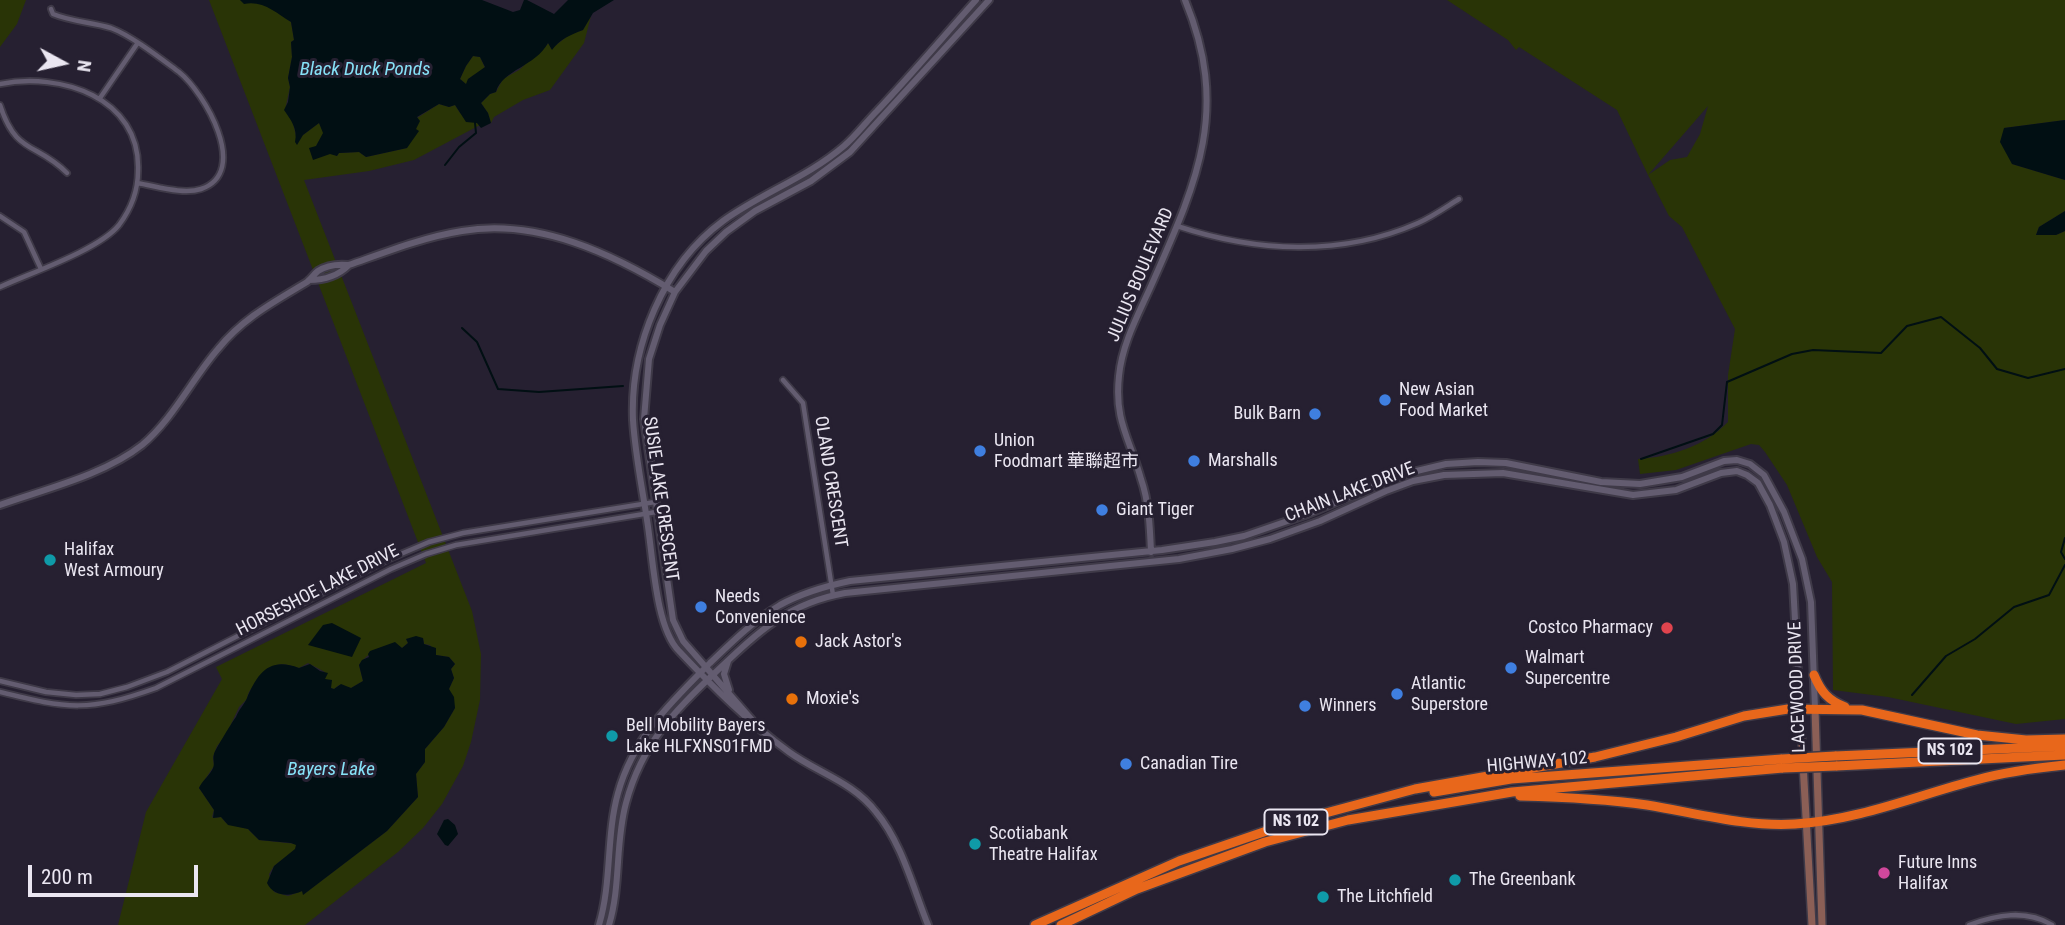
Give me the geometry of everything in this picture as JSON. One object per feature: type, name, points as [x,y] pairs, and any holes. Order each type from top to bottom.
[{"type":"highway","points":[[1814,675],[1824,695],[1850,709],[1977,735],[2026,740],[2065,739]]},
{"type":"highway","points":[[1281,825],[1415,789],[1595,757],[1676,737],[1744,716],[1800,709],[1850,709]]},
{"type":"highway","name":"HIGHWAY 102","points":[[1835,761],[2065,746]]},
{"type":"highway","name":"HIGHWAY 102","points":[[1035,925],[1179,861],[1281,825],[1404,797],[1511,779],[1783,763],[2065,755]]},
{"type":"highway","name":"HIGHWAY 102","points":[[1061,925],[1137,889],[1265,842],[1348,820],[1512,792],[1783,763]]},
{"type":"highway","points":[[1348,820],[1520,796],[1580,798],[1646,805],[1745,822],[1805,823],[1850,818],[1975,780],[2024,769],[2065,765]]},
{"type":"main road","name":"LACEWOOD DRIVE","points":[[1800,709],[1812,925]]},
{"type":"main road","name":"LACEWOOD DRIVE","points":[[1815,709],[1822,925]]},
{"type":"street","name":"SUSIE LAKE CRESCENT","points":[[755,724],[740,715],[676,648],[664,625],[633,420],[635,382],[647,326],[666,287],[699,243],[720,223],[749,203],[806,173],[845,145],[976,0]]},
{"type":"street","name":"SUSIE LAKE CRESCENT","points":[[755,724],[683,641],[674,623],[646,440],[644,398],[653,345],[675,292],[706,251],[755,211],[811,181],[850,152],[989,0]]},
{"type":"street","name":"JULIUS BOULEVARD","points":[[1152,561],[1147,503],[1141,477],[1122,425],[1118,383],[1126,342],[1177,226],[1196,175],[1206,120],[1203,65],[1185,0]]},
{"type":"street","points":[[51,9],[53,14],[65,19],[108,27],[180,73],[198,92],[222,143],[225,158],[216,179],[200,190],[188,191],[137,183]]},
{"type":"street","points":[[100,98],[137,44]]},
{"type":"street","points":[[0,84],[23,82],[64,86],[100,98],[119,114],[131,135],[138,163],[137,183],[130,207],[109,235],[91,246],[0,287]]},
{"type":"street","points":[[0,105],[5,121],[17,140],[57,162],[67,173]]},
{"type":"street","points":[[1177,226],[1214,237],[1266,245],[1300,248],[1333,246],[1398,231],[1429,218],[1459,199]]},
{"type":"street","points":[[0,216],[24,232],[41,268]]},
{"type":"street","points":[[0,505],[102,468],[130,453],[152,436],[218,348],[235,330],[272,301],[309,280],[321,280],[341,274],[349,265],[435,237],[475,229],[538,232],[592,249],[675,292]]},
{"type":"street","name":"OLAND CRESCENT","points":[[783,380],[803,403],[833,595]]},
{"type":"street","name":"CHAIN LAKE DRIVE","points":[[599,925],[606,897],[612,822],[619,789],[627,766],[645,734],[661,713],[742,632],[768,612],[792,599],[831,585],[1189,547],[1244,536],[1312,513],[1390,478],[1431,466],[1493,462],[1601,482],[1640,484],[1682,477],[1727,461],[1737,460],[1750,464]]},
{"type":"street","name":"LACEWOOD DRIVE","points":[[1750,464],[1764,475],[1771,485],[1789,523],[1801,559],[1811,602],[1815,709]]},
{"type":"street","name":"CHAIN LAKE DRIVE","points":[[608,925],[616,896],[622,821],[629,792],[640,764],[661,729],[680,705],[754,635],[772,621],[806,603],[833,595],[1205,554],[1270,539],[1320,521],[1413,481],[1444,475],[1503,473],[1633,495],[1676,490],[1726,472],[1742,473],[1753,478]]},
{"type":"street","name":"LACEWOOD DRIVE","points":[[1753,478],[1763,491],[1773,514],[1790,565],[1796,613],[1800,709]]},
{"type":"street","name":"HORSESHOE LAKE DRIVE","points":[[0,681],[46,692],[76,695],[100,694],[127,687],[167,672],[389,559],[429,542],[463,533],[655,502]]},
{"type":"street","name":"HORSESHOE LAKE DRIVE","points":[[0,692],[39,702],[71,706],[102,705],[129,698],[174,680],[391,569],[426,554],[466,543],[656,512]]},
{"type":"street","points":[[994,567],[995,576]]},
{"type":"street","points":[[728,660],[724,674],[731,695]]},
{"type":"street","points":[[755,724],[793,755],[855,790],[877,812],[896,846],[928,925]]},
{"type":"street","points":[[619,789],[629,792]]},
{"type":"street","points":[[1969,925],[1995,916],[2026,916],[2052,925]]},
{"type":"green space","points":[[0,0],[26,0],[17,24],[0,47]]},
{"type":"green space","points":[[209,0],[240,0],[265,4],[291,22],[294,40],[291,42],[292,57],[288,78],[290,87],[285,110],[293,123],[296,136],[303,135],[319,123],[324,133],[316,146],[337,156],[339,153],[359,152],[366,157],[407,148],[416,129],[417,118],[439,104],[449,107],[455,105],[460,113],[480,125],[414,160],[369,171],[304,180],[472,611],[481,654],[480,700],[463,766],[442,804],[423,828],[398,852],[305,925],[118,925],[146,812],[222,679],[216,667],[426,563]],"holes":[[[423,638],[424,644],[430,645],[436,655],[449,657],[455,664],[451,669],[454,678],[449,689],[455,708],[444,727],[425,749],[425,762],[416,774],[418,797],[387,831],[304,894],[302,891],[288,896],[274,892],[269,874],[274,866],[296,849],[296,844],[259,840],[248,829],[226,823],[221,817],[212,817],[214,810],[199,788],[214,766],[213,757],[217,746],[225,737],[239,707],[264,674],[276,665],[299,668],[308,663],[325,672],[325,679],[331,688],[339,685],[351,688],[363,681],[359,665],[373,652],[391,645],[402,648],[408,643],[406,639]]]},
{"type":"green space","points":[[1447,0],[2065,0],[2065,120],[2004,128],[2012,164],[2065,180],[2065,211],[2039,227],[2036,235],[2056,235],[2065,231],[2065,719],[2016,724],[1888,697],[1833,690],[1832,582],[1817,557],[1787,485],[1759,445],[1751,444],[1676,470],[1640,474],[1638,459],[1687,449],[1709,438],[1728,422],[1728,375],[1735,329],[1682,227],[1669,216],[1648,175],[1617,110],[1519,47],[1516,50],[1508,40]],"holes":[[[1708,106],[1700,134],[1687,157],[1670,160],[1648,175]]]},
{"type":"green space","points":[[591,16],[584,43],[550,90],[523,100],[494,117],[491,123],[481,103],[496,92],[503,79],[519,70],[549,43],[551,49],[569,35],[583,30]]},
{"type":"green space","points":[[473,56],[480,57],[485,68],[468,79],[467,85],[460,79]]},
{"type":"water","name":"Black Duck Ponds","points":[[240,0],[482,0],[513,12],[520,10],[524,0],[527,0],[554,14],[568,0],[614,0],[593,13],[583,30],[558,43],[552,50],[548,43],[536,57],[505,78],[496,92],[481,103],[491,123],[481,128],[477,123],[466,122],[455,105],[449,107],[439,104],[417,117],[420,121],[416,129],[419,131],[407,148],[366,157],[359,152],[339,153],[337,156],[330,154],[313,160],[309,148],[316,146],[323,133],[319,123],[303,135],[297,145],[296,133],[284,110],[288,102],[291,42],[294,40],[291,22],[263,6],[244,4]],"holes":[[[473,56],[480,57],[485,67],[468,79],[466,84],[460,79],[466,66]]]},
{"type":"water","points":[[2065,120],[2065,180],[2012,164],[2000,142],[2004,128]]},
{"type":"water","points":[[2065,211],[2065,231],[2056,235],[2036,235],[2039,227]]},
{"type":"water","points":[[332,623],[361,638],[352,657],[308,645],[323,625]]},
{"type":"water","name":"Bayers Lake","points":[[416,636],[423,638],[424,644],[436,648],[436,655],[449,657],[455,664],[451,669],[454,678],[449,689],[454,697],[455,708],[444,727],[425,749],[425,762],[416,774],[418,797],[387,831],[303,895],[302,891],[288,895],[274,891],[267,883],[274,866],[295,849],[296,845],[259,840],[248,829],[228,825],[221,817],[213,818],[214,810],[199,788],[213,768],[218,747],[255,682],[272,666],[280,664],[299,668],[310,664],[328,673],[325,679],[332,680],[331,688],[341,684],[351,688],[363,681],[359,665],[369,657],[370,651],[395,642],[402,648],[408,643],[406,639]]},
{"type":"water","points":[[448,819],[455,825],[458,834],[448,846],[437,834],[444,820]]},
{"type":"waterway","points":[[445,165],[459,147],[476,133],[475,123]]},
{"type":"waterway","points":[[1641,459],[1713,434],[1722,425],[1727,382],[1792,354],[1813,350],[1881,353],[1907,326],[1941,317],[1980,348],[1997,369],[2028,378],[2065,369]]},
{"type":"waterway","points":[[462,328],[477,342],[498,389],[539,392],[623,386]]},
{"type":"waterway","points":[[2065,538],[2061,552],[2065,559]]},
{"type":"waterway","points":[[1912,695],[1946,656],[1975,639],[2014,607],[2049,595],[2065,565]]},
{"type":"place","name":"New Asian Food Market","points":[[1385,400]]},
{"type":"place","name":"Bulk Barn","points":[[1315,414]]},
{"type":"place","name":"Union Foodmart 華聯超市","points":[[980,451]]},
{"type":"place","name":"Marshalls","points":[[1194,461]]},
{"type":"place","name":"Giant Tiger","points":[[1102,510]]},
{"type":"place","name":"Halifax West Armoury","points":[[50,560]]},
{"type":"place","name":"Needs Convenience","points":[[701,607]]},
{"type":"place","name":"Costco Pharmacy","points":[[1667,628]]},
{"type":"place","name":"Jack Astor's","points":[[801,642]]},
{"type":"place","name":"Walmart Supercentre","points":[[1511,668]]},
{"type":"place","name":"Atlantic Superstore","points":[[1397,694]]},
{"type":"place","name":"Moxie's","points":[[792,699]]},
{"type":"place","name":"Winners","points":[[1305,706]]},
{"type":"place","name":"Bell Mobility Bayers Lake HLFXNS01FMD","points":[[612,736]]},
{"type":"place","name":"Canadian Tire","points":[[1126,764]]},
{"type":"place","name":"Scotiabank Theatre Halifax","points":[[975,844]]},
{"type":"place","name":"Future Inns Halifax","points":[[1884,873]]},
{"type":"place","name":"The Greenbank","points":[[1455,880]]},
{"type":"place","name":"The Litchfield","points":[[1323,897]]}]
